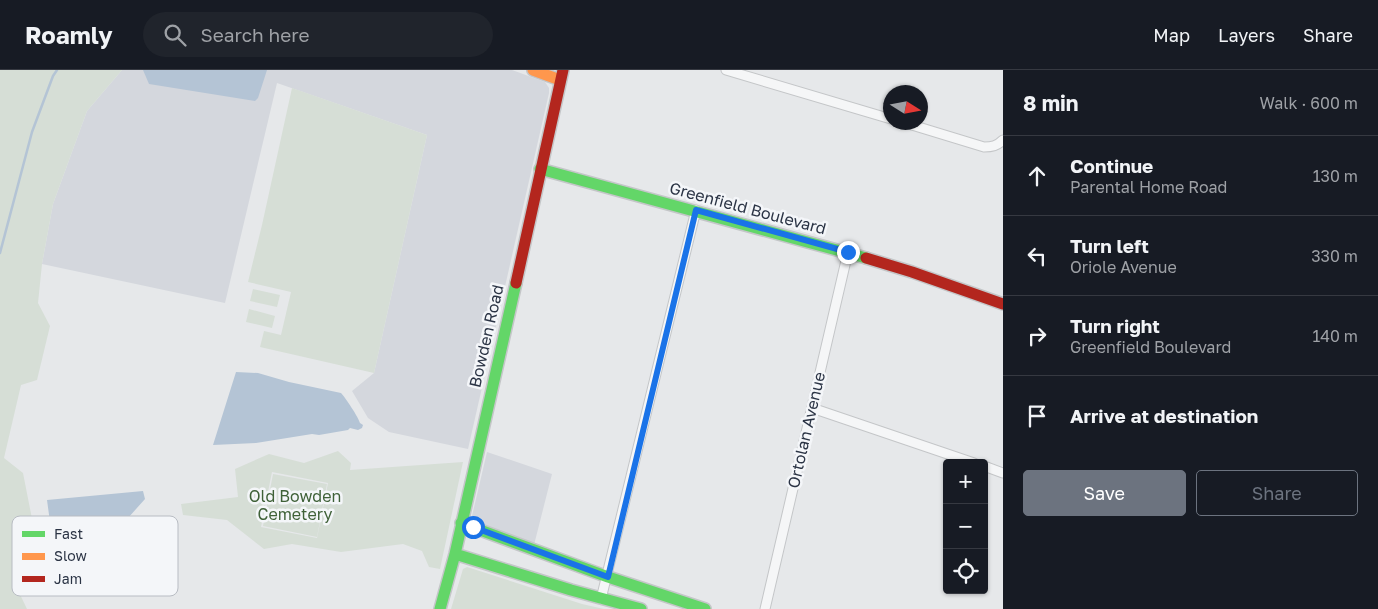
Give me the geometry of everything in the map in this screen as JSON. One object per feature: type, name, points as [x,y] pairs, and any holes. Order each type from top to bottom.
[{"type":"main road","points":[[533,70],[561,75]]},
{"type":"main road","name":"Bowden Road","points":[[440,609],[455,554],[561,75]]},
{"type":"main road","name":"Greenfield Boulevard","points":[[540,169],[848,252],[904,269],[1003,304]]},
{"type":"main road","points":[[461,523],[608,577],[705,609]]},
{"type":"main road","points":[[455,554],[601,600],[641,609]]},
{"type":"street","points":[[726,70],[883,117]]},
{"type":"street","points":[[928,130],[984,147],[993,147],[1003,140]]},
{"type":"street","points":[[601,600],[696,210]]},
{"type":"street","name":"Ortolan Avenue","points":[[764,609],[848,252]]},
{"type":"street","points":[[812,408],[962,459]]},
{"type":"street","points":[[988,467],[1003,473]]},
{"type":"shaded area","points":[[122,70],[512,70],[545,82],[549,88],[549,93],[468,449],[389,432],[368,418],[352,391],[374,373],[427,135],[277,83],[225,303],[42,264],[53,204],[87,111]]},
{"type":"shaded area","points":[[487,452],[552,474],[534,545],[474,521],[472,516]]},
{"type":"green space","points":[[0,70],[122,70],[87,111],[53,204],[42,264],[38,303],[50,326],[37,380],[21,385],[4,458],[23,473],[31,516],[12,516],[12,596],[21,596],[27,609],[0,609]]},
{"type":"green space","points":[[292,88],[427,135],[374,373],[260,347],[264,331],[281,335],[291,292],[248,282]]},
{"type":"green space","points":[[253,289],[280,295],[277,307],[250,301]]},
{"type":"green space","points":[[249,309],[275,316],[272,328],[246,322]]},
{"type":"green space","points":[[338,451],[351,463],[350,470],[463,462],[440,569],[429,567],[422,551],[403,544],[341,552],[292,544],[264,549],[227,520],[183,515],[181,504],[238,497],[235,469],[269,454],[304,463]],"holes":[[[272,472],[328,483],[317,538],[261,527]]]},
{"type":"green space","name":"Old Bowden Cemetery","points":[[273,474],[327,484],[317,537],[263,526]]},
{"type":"green space","points":[[467,567],[582,604],[604,609],[451,609],[463,569]]},
{"type":"water","points":[[143,70],[267,70],[258,98],[255,101],[149,84]]},
{"type":"water","points":[[236,372],[258,373],[341,393],[363,425],[362,428],[358,430],[350,428],[348,430],[319,435],[312,434],[256,443],[213,445]]},
{"type":"water","points":[[143,491],[145,499],[130,516],[49,516],[47,500]]},
{"type":"waterway","points":[[0,253],[32,132],[57,70]]},
{"type":"traffic: fast","points":[[540,169],[866,258]]},
{"type":"traffic: fast","points":[[440,609],[455,554],[516,283]]},
{"type":"traffic: fast","points":[[461,523],[608,577],[705,609]]},
{"type":"traffic: fast","points":[[455,554],[571,590],[641,609]]},
{"type":"traffic: slow","points":[[533,70],[560,80]]},
{"type":"traffic: jam","points":[[516,283],[563,70]]},
{"type":"traffic: jam","points":[[866,258],[1003,304]]},
{"type":"route","points":[[473,527],[608,577],[696,210],[848,252]]}]
